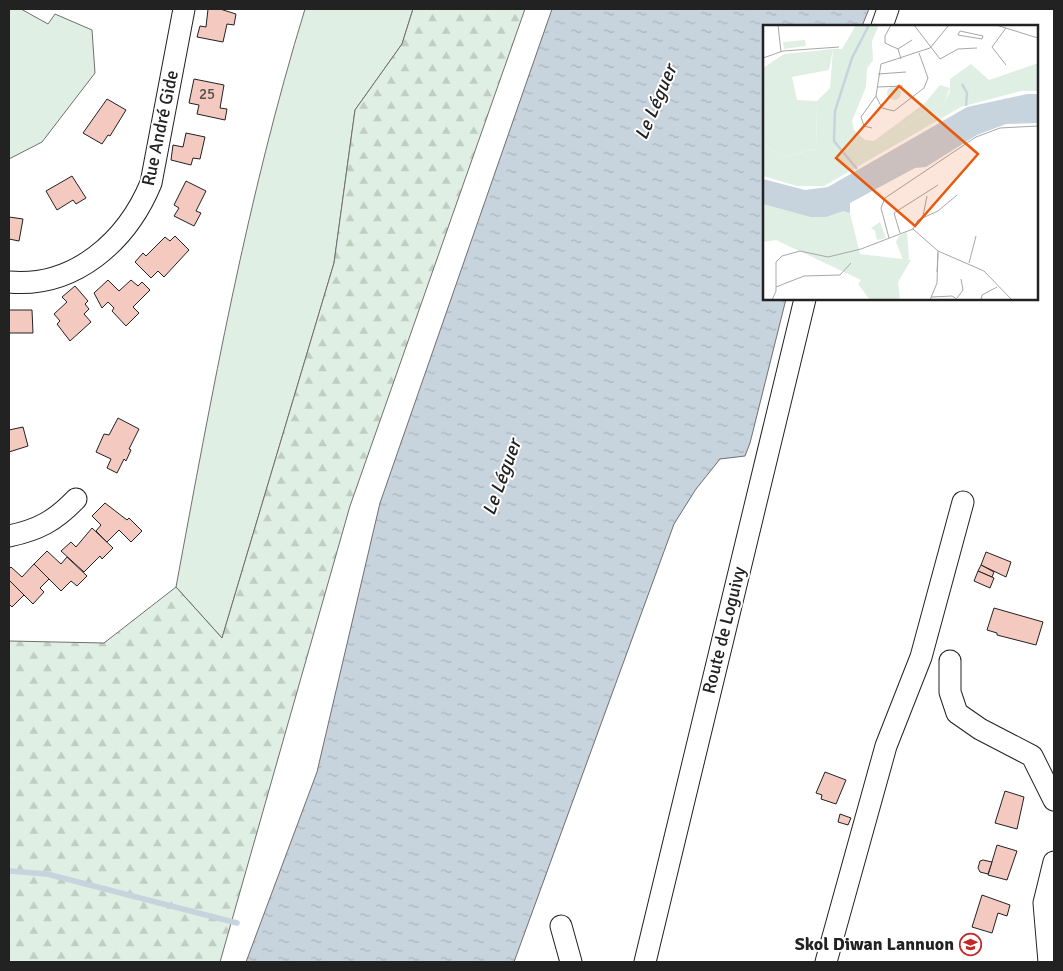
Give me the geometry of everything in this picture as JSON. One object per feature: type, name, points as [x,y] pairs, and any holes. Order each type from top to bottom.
[{"type":"street","name":"Rue André Gide","points":[[9,282],[45,279],[67,273],[94,259],[112,244],[142,205],[151,183],[184,9]]},
{"type":"street","points":[[882,25],[888,9]]},
{"type":"street","name":"Route de Loguivy","points":[[645,962],[805,300]]},
{"type":"street","points":[[9,536],[31,532],[60,516],[76,499]]},
{"type":"street","points":[[826,962],[886,746],[921,657],[963,502]]},
{"type":"street","points":[[950,662],[950,692],[957,713],[980,729],[1032,756],[1054,800]]},
{"type":"street","points":[[1048,962],[1044,903],[1054,862]]},
{"type":"street","points":[[561,926],[571,962]]},
{"type":"green space","points":[[9,9],[21,9],[48,24],[55,14],[92,30],[95,73],[42,142],[9,159]]},
{"type":"green space","points":[[305,9],[413,9],[402,44],[355,110],[334,263],[222,638],[176,587],[217,369],[248,224],[284,80]]},
{"type":"green space","points":[[413,9],[525,9],[350,506],[220,962],[9,962],[9,641],[104,643],[176,587],[222,638],[334,263],[355,110],[402,44]]},
{"type":"water","name":"Le Léguer","points":[[552,9],[869,9],[862,25],[763,25],[763,300],[786,300],[750,443],[745,456],[720,459],[696,489],[674,524],[514,962],[246,962],[317,772],[380,503]]},
{"type":"building","points":[[208,9],[220,9],[236,14],[234,25],[227,24],[223,42],[197,37],[200,26],[206,27]]},
{"type":"building","points":[[194,79],[224,85],[220,108],[227,109],[225,120],[197,114],[199,105],[189,103]]},
{"type":"building","points":[[107,99],[126,110],[110,136],[108,135],[102,144],[83,133]]},
{"type":"building","points":[[186,133],[205,137],[200,159],[193,158],[191,165],[171,160],[173,145],[183,147]]},
{"type":"building","points":[[72,176],[86,198],[76,204],[73,200],[57,210],[46,191]]},
{"type":"building","points":[[186,181],[206,191],[196,211],[201,213],[194,226],[174,216],[179,208],[174,205]]},
{"type":"building","points":[[9,217],[23,219],[19,241],[9,239]]},
{"type":"building","points":[[175,236],[189,250],[164,277],[158,271],[151,278],[135,262],[143,253],[146,256],[165,237],[170,241]]},
{"type":"building","points":[[108,280],[119,291],[131,280],[138,286],[142,282],[150,290],[133,307],[139,313],[126,326],[112,311],[114,308],[108,302],[102,308],[94,293]]},
{"type":"building","points":[[75,286],[88,301],[85,304],[89,309],[84,314],[91,322],[70,341],[57,324],[60,321],[54,314],[67,302],[62,297]]},
{"type":"building","points":[[9,310],[32,310],[33,333],[9,333]]},
{"type":"building","points":[[118,418],[139,429],[129,449],[131,450],[126,461],[124,459],[117,473],[107,468],[111,459],[96,452],[104,434],[109,435]]},
{"type":"building","points":[[23,427],[28,446],[9,452],[9,430]]},
{"type":"building","points":[[105,503],[127,520],[129,518],[142,531],[131,542],[119,530],[107,542],[96,531],[101,525],[92,516]]},
{"type":"building","points":[[92,528],[113,548],[102,559],[100,556],[84,572],[61,551],[71,542],[76,547]]},
{"type":"building","points":[[47,551],[61,564],[67,557],[87,576],[77,586],[71,581],[61,591],[34,564]]},
{"type":"building","points":[[986,552],[1011,562],[1006,577],[981,565]]},
{"type":"building","points":[[34,564],[49,579],[40,588],[44,592],[33,604],[9,580],[9,569],[11,567],[22,577]]},
{"type":"building","points":[[981,565],[994,572],[992,577],[978,571]]},
{"type":"building","points":[[978,571],[994,578],[990,588],[974,581]]},
{"type":"building","points":[[9,580],[24,595],[12,607],[9,604]]},
{"type":"building","points":[[994,608],[1043,622],[1036,645],[997,635],[997,633],[987,630]]},
{"type":"building","points":[[825,772],[846,780],[836,804],[821,799],[822,795],[816,793]]},
{"type":"building","points":[[1005,791],[1024,797],[1017,829],[995,823]]},
{"type":"building","points":[[840,814],[851,818],[848,825],[838,822]]},
{"type":"building","points":[[997,845],[1017,851],[1007,880],[988,875]]},
{"type":"building","points":[[980,861],[992,862],[988,874],[980,872],[978,868]]},
{"type":"building","points":[[982,895],[1010,905],[1007,916],[998,913],[992,933],[972,927]]},
{"type":"waterway","points":[[9,871],[47,874],[237,923]]},
{"type":"place","name":"Skol Diwan Lannuon","points":[[970,944]]}]
